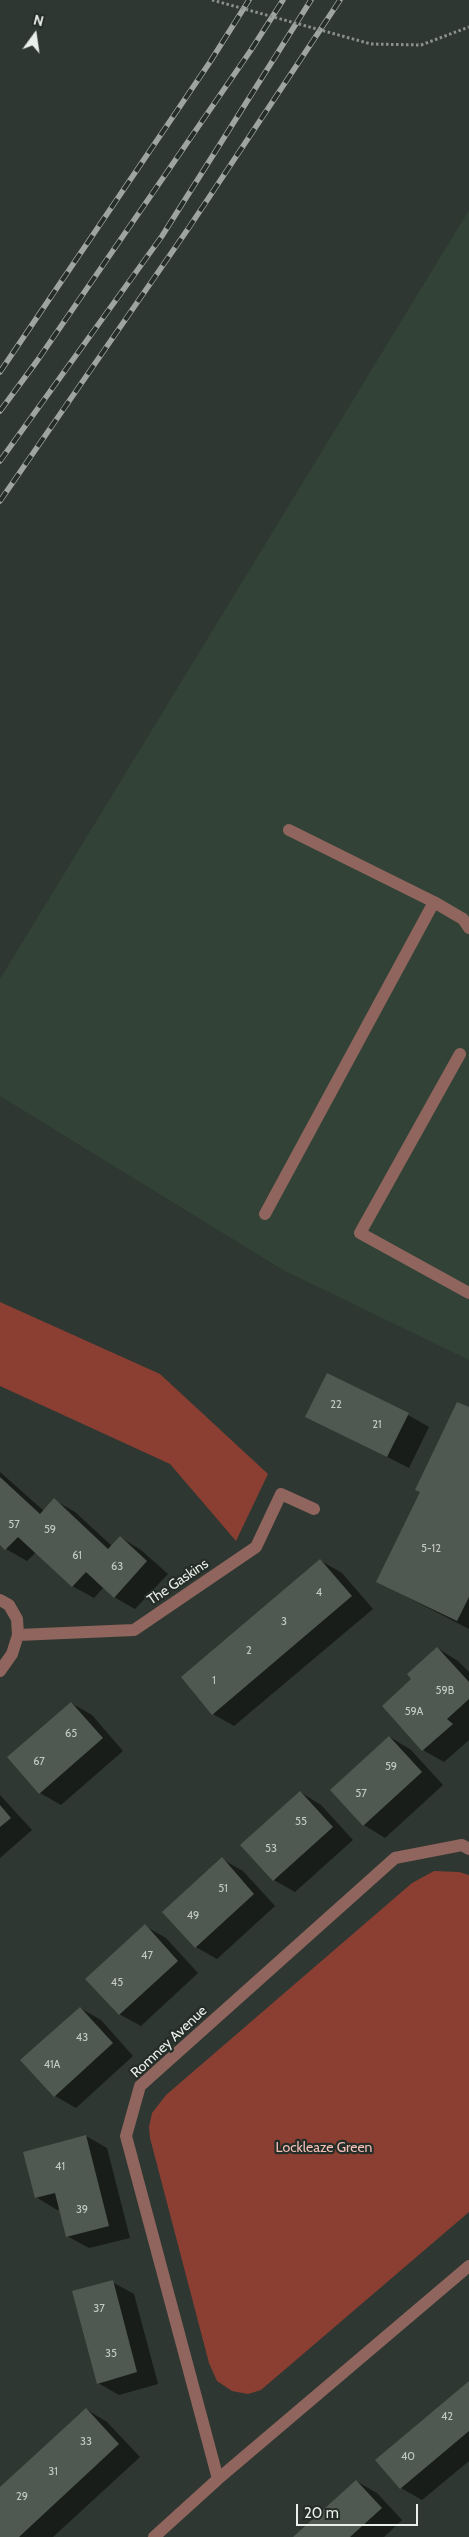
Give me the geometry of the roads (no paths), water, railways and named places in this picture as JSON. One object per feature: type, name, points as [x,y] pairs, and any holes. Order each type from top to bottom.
[{"type":"street","points":[[289,830],[434,902],[464,919],[469,928]]},
{"type":"street","points":[[266,1214],[434,902]]},
{"type":"street","points":[[460,1054],[360,1234],[469,1293]]},
{"type":"street","name":"The Gaskins","points":[[18,1635],[134,1630],[256,1547],[281,1494],[314,1509]]},
{"type":"street","points":[[0,1600],[9,1605],[17,1619],[18,1635],[12,1654],[0,1671]]},
{"type":"street","name":"Romney Avenue","points":[[218,2479],[126,2136],[140,2086],[395,1858],[462,1845],[469,1849]]},
{"type":"street","points":[[154,2537],[218,2479],[469,2266]]},
{"type":"railway","points":[[0,372],[210,62],[249,0]]},
{"type":"railway","points":[[0,411],[37,361],[251,50],[283,0]]},
{"type":"railway","points":[[0,461],[162,236],[311,0]]},
{"type":"railway","points":[[0,501],[190,226],[340,0]]},
{"type":"park label","name":"Lockleaze Green","points":[[324,2148]]}]
